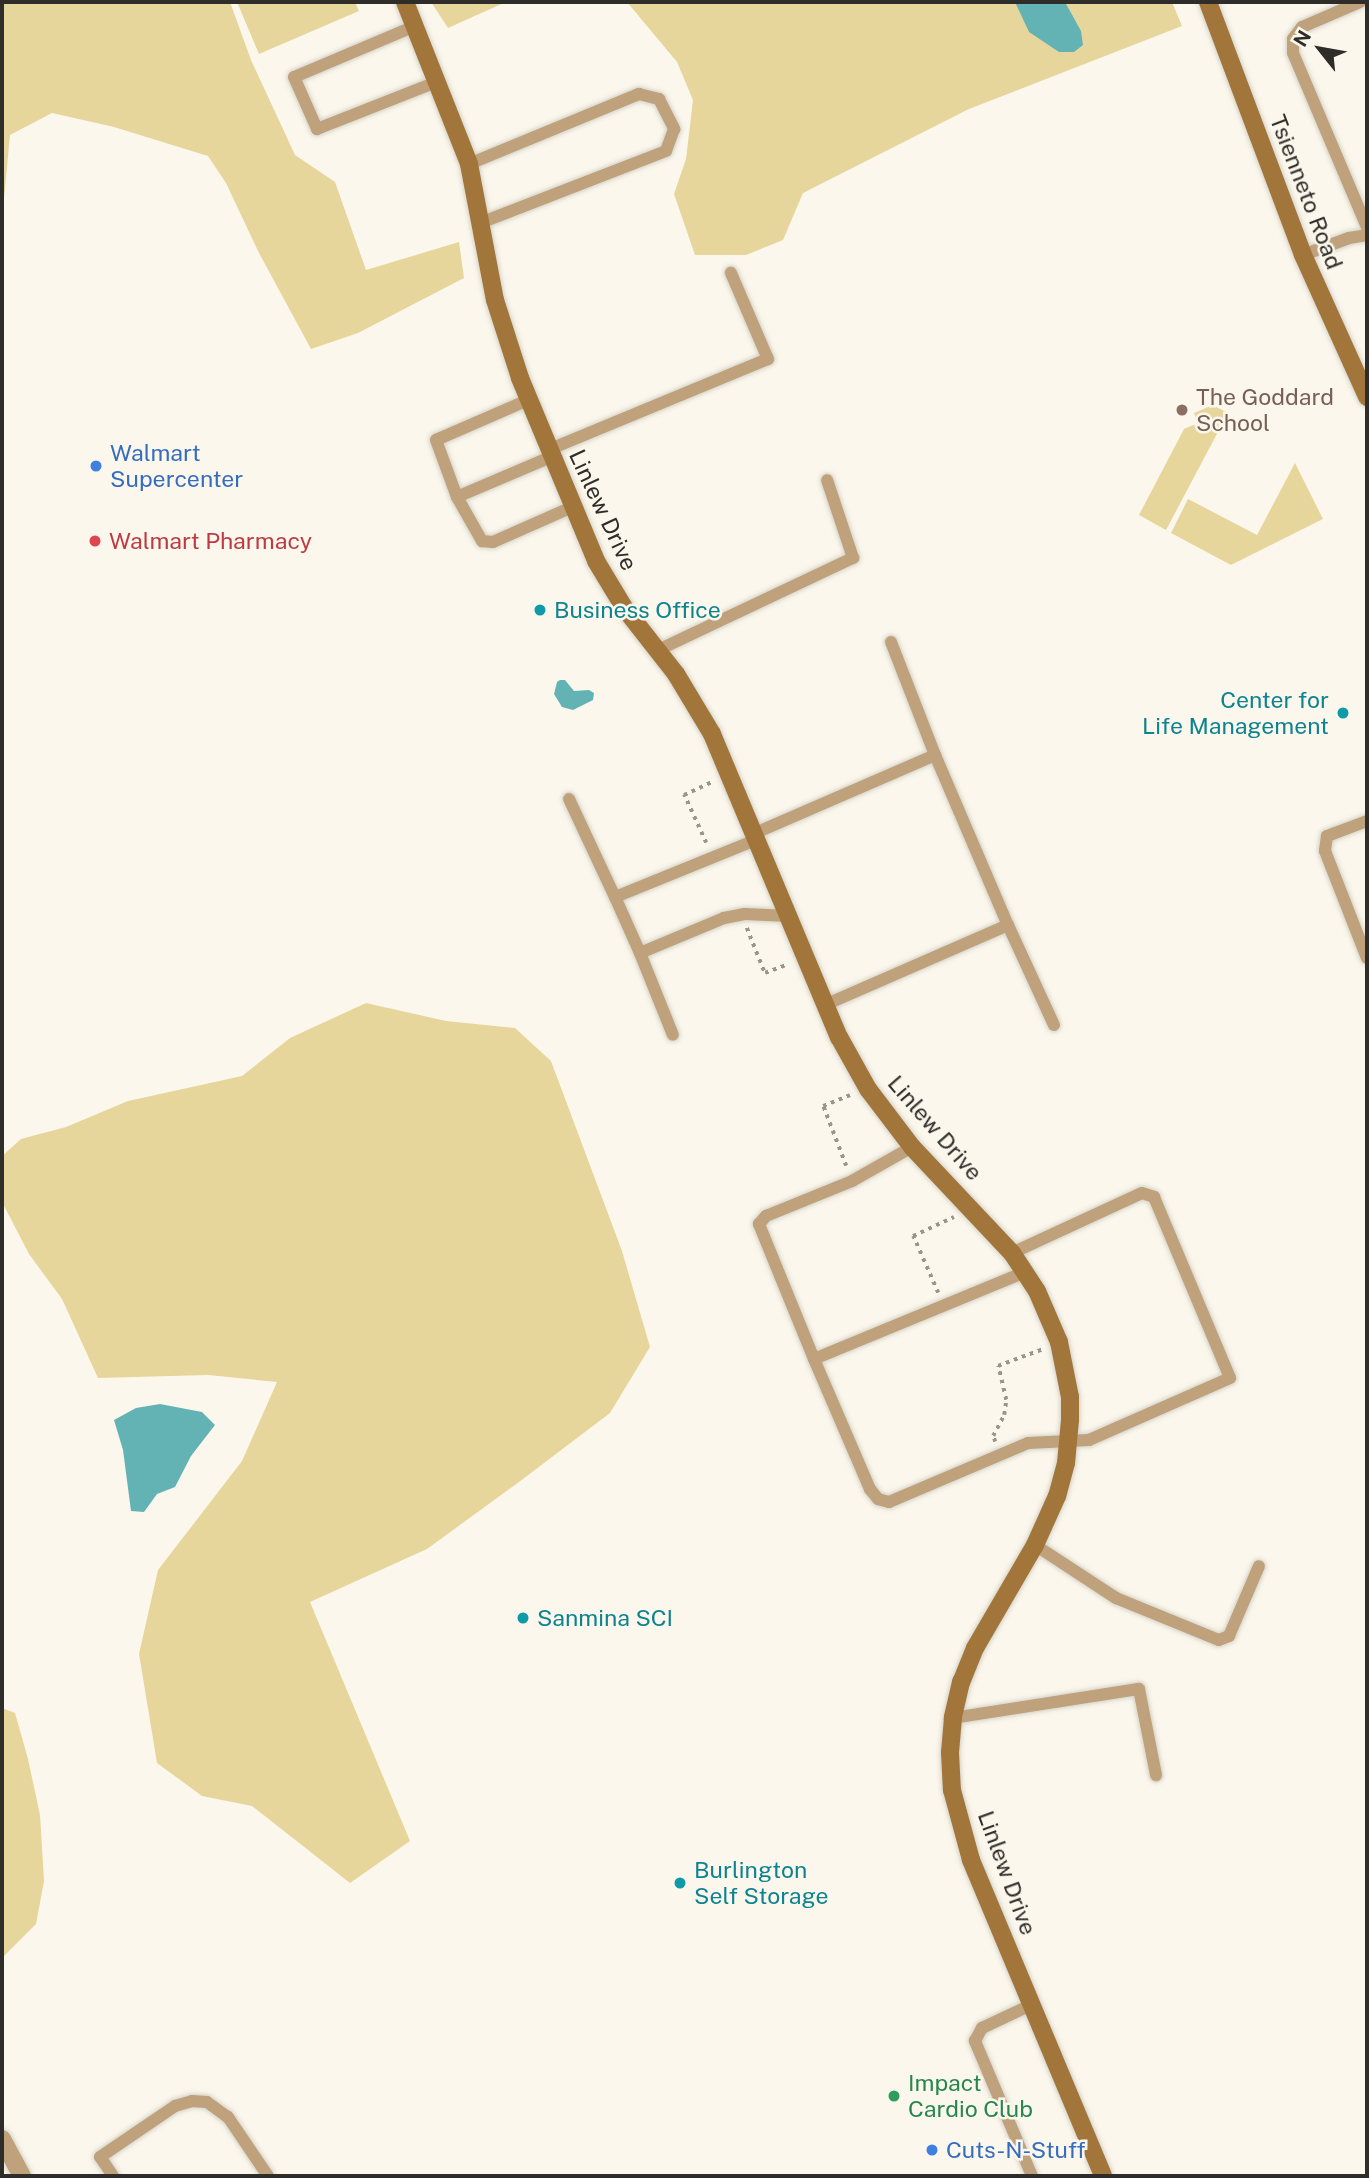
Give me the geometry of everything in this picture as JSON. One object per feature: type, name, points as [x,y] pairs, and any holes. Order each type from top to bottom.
[{"type":"street","name":"Linlew Drive","points":[[405,2],[439,81],[469,164],[495,300],[528,400],[572,507],[610,586],[658,650],[712,734],[825,1005],[868,1088],[912,1147],[1012,1253],[1048,1314],[1059,1342],[1070,1397],[1069,1443],[1057,1496],[1035,1545],[975,1648],[961,1682],[953,1718],[952,1790],[984,1895],[1033,2004],[1103,2176]]},
{"type":"street","name":"Tsienneto Road","points":[[1208,2],[1303,255],[1367,397]]},
{"type":"street","points":[[2,2139],[22,2176]]},
{"type":"lane","points":[[1360,2],[1303,27],[1293,39],[1293,52],[1367,227]]},
{"type":"lane","points":[[415,26],[294,77],[317,129],[439,81]]},
{"type":"lane","points":[[469,164],[639,93],[659,99],[674,128],[666,151],[480,223]]},
{"type":"lane","points":[[1303,255],[1367,234]]},
{"type":"lane","points":[[457,498],[550,453],[768,359],[731,274]]},
{"type":"lane","points":[[528,400],[436,440],[457,498],[482,541],[493,542],[572,507]]},
{"type":"lane","points":[[658,650],[853,558],[827,480]]},
{"type":"lane","points":[[891,642],[935,755],[1054,1025]]},
{"type":"lane","points":[[615,897],[712,858],[935,755]]},
{"type":"lane","points":[[569,799],[640,953],[673,1035]]},
{"type":"lane","points":[[1367,821],[1327,836],[1325,851],[1367,958]]},
{"type":"lane","points":[[640,953],[724,918],[741,915],[789,916]]},
{"type":"lane","points":[[825,1005],[1008,925]]},
{"type":"lane","points":[[912,1147],[852,1181],[766,1216],[759,1224],[760,1232],[870,1489],[878,1499],[889,1502],[1028,1443],[1069,1443],[1110,1432],[1230,1378],[1154,1197],[1142,1194],[1012,1253]]},
{"type":"lane","points":[[814,1359],[1025,1272]]},
{"type":"lane","points":[[1035,1545],[1116,1598],[1219,1640],[1229,1636],[1259,1566]]},
{"type":"lane","points":[[953,1718],[1139,1689],[1156,1775]]},
{"type":"lane","points":[[1032,2176],[975,2041],[982,2028],[1033,2004]]},
{"type":"lane","points":[[113,2176],[100,2157],[175,2106],[192,2101],[207,2102],[228,2117],[268,2176]]},
{"type":"path","points":[[712,858],[684,795],[718,779]]},
{"type":"path","points":[[741,915],[765,973],[793,962]]},
{"type":"path","points":[[852,1181],[823,1107],[855,1093]]},
{"type":"path","points":[[944,1307],[913,1236],[960,1215]]},
{"type":"path","points":[[1000,1455],[993,1436],[1004,1415],[1006,1400],[998,1366],[1045,1348]]},
{"type":"shaded area","points":[[2,2],[230,2],[251,60],[295,155],[335,182],[366,270],[459,242],[464,278],[358,333],[311,349],[259,253],[226,183],[208,156],[114,127],[52,113],[10,135],[2,220]]},
{"type":"shaded area","points":[[237,2],[355,2],[359,11],[259,54]]},
{"type":"shaded area","points":[[431,2],[506,2],[448,28]]},
{"type":"shaded area","points":[[627,2],[1172,2],[1182,26],[969,109],[803,193],[783,240],[746,255],[695,255],[674,194],[686,159],[693,100],[677,62]]},
{"type":"shaded area","points":[[1213,405],[1228,413],[1166,530],[1139,515],[1184,429],[1198,423],[1194,413]]},
{"type":"shaded area","points":[[1295,463],[1323,519],[1231,565],[1171,533],[1188,499],[1257,535]]},
{"type":"shaded area","points":[[366,1003],[446,1021],[515,1028],[551,1061],[622,1251],[650,1347],[610,1413],[523,1479],[427,1549],[310,1602],[410,1841],[350,1883],[252,1806],[202,1796],[157,1763],[139,1654],[158,1570],[242,1461],[277,1382],[208,1375],[98,1378],[62,1299],[29,1254],[2,1202],[2,1156],[21,1139],[66,1127],[128,1101],[242,1076],[290,1038]]},
{"type":"shaded area","points":[[2,1708],[15,1713],[28,1759],[40,1815],[44,1881],[36,1924],[2,1958]]},
{"type":"water","points":[[1015,2],[1065,2],[1081,31],[1083,45],[1074,52],[1059,52],[1029,32]]},
{"type":"water","points":[[560,680],[565,680],[574,691],[589,690],[594,693],[593,700],[573,710],[562,707],[554,694]]},
{"type":"water","points":[[160,1404],[202,1412],[215,1425],[191,1456],[175,1487],[157,1494],[144,1512],[131,1511],[123,1450],[114,1420],[136,1408]]},
{"type":"place","name":"The Goddard School","points":[[1182,410]]},
{"type":"place","name":"Walmart Supercenter","points":[[96,466]]},
{"type":"place","name":"Walmart Pharmacy","points":[[95,541]]},
{"type":"place","name":"Business Office","points":[[540,610]]},
{"type":"place","name":"Center for Life Management","points":[[1343,713]]},
{"type":"place","name":"Sanmina SCI","points":[[523,1618]]},
{"type":"place","name":"Burlington Self Storage","points":[[680,1883]]},
{"type":"place","name":"Impact Cardio Club","points":[[894,2096]]},
{"type":"place","name":"Cuts-N-Stuff","points":[[932,2150]]}]
